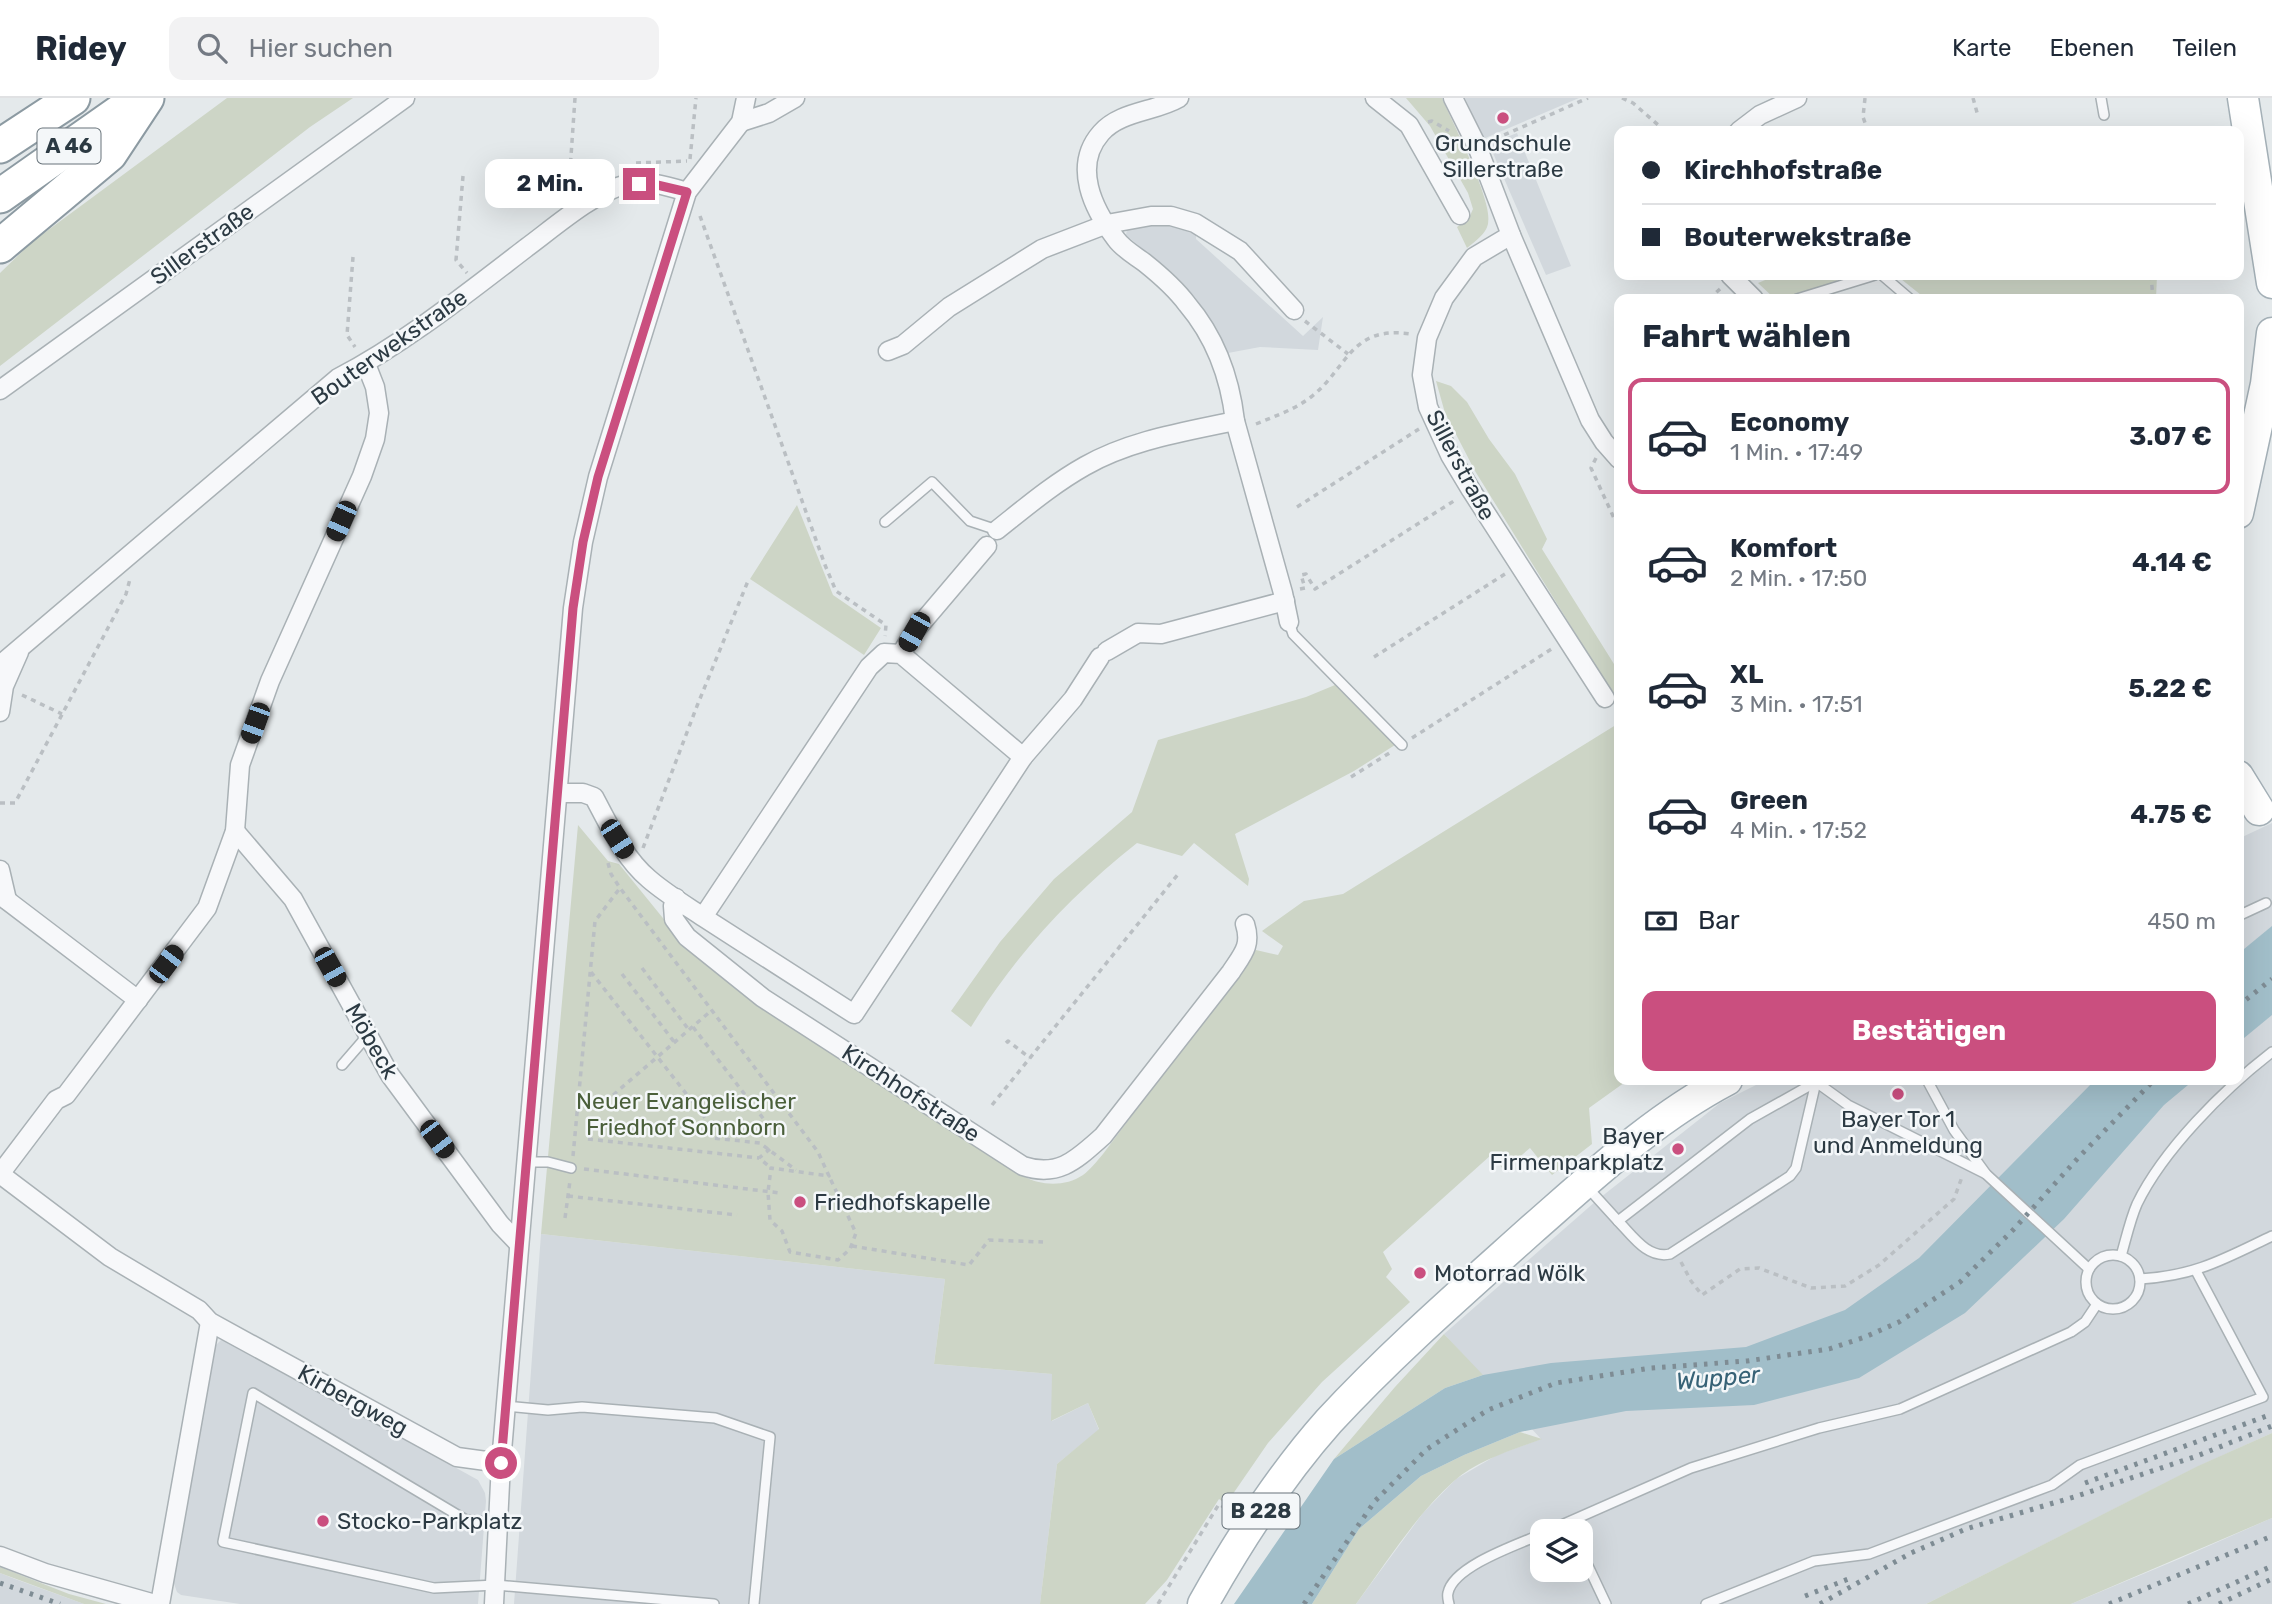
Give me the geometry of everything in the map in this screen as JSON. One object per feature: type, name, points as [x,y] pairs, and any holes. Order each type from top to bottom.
[{"type":"highway","name":"A 46","points":[[0,146],[72,98]]},
{"type":"highway","name":"A 46","points":[[0,197],[140,98]]},
{"type":"highway","points":[[0,246],[110,154],[147,98]]},
{"type":"main road","points":[[2243,98],[2272,283]]},
{"type":"main road","points":[[2244,488],[2269,385],[2272,333]]},
{"type":"main road","points":[[2244,788],[2256,811]]},
{"type":"main road","name":"B 228","points":[[1203,1604],[1250,1525],[1328,1423],[1398,1349],[1641,1134],[1692,1098],[1717,1085]]},
{"type":"street","name":"Sillerstraße","points":[[0,390],[405,98]]},
{"type":"street","points":[[494,1604],[501,1463],[525,1162],[573,608],[583,542],[598,477],[687,192],[741,122],[746,98]]},
{"type":"street","points":[[741,122],[769,114],[796,98]]},
{"type":"street","points":[[1179,98],[1116,121],[1102,132],[1092,147],[1087,166],[1088,186],[1094,207],[1117,241],[1164,278],[1188,305],[1207,331],[1222,361],[1236,426],[1289,622]]},
{"type":"street","points":[[1376,98],[1409,125],[1460,215]]},
{"type":"street","points":[[1453,98],[1477,146],[1511,235],[1590,420],[1614,453]]},
{"type":"street","points":[[1746,126],[1760,115],[1797,98]]},
{"type":"street","name":"Bouterwekstraße","points":[[0,665],[338,378],[366,364],[478,285],[569,216],[625,184],[653,184],[687,192]]},
{"type":"street","points":[[888,351],[903,345],[949,307],[1042,249],[1107,224],[1151,216],[1171,216],[1195,223],[1240,251],[1294,310]]},
{"type":"street","name":"Sillerstraße","points":[[1511,235],[1474,257],[1444,298],[1427,338],[1422,375],[1428,407],[1450,455],[1605,698]]},
{"type":"street","points":[[1735,280],[1749,294]]},
{"type":"street","points":[[0,1174],[56,1100],[66,1095],[207,908],[235,831],[240,765],[270,681],[362,475],[375,439],[379,413],[375,387],[366,364]]},
{"type":"street","points":[[997,530],[1056,483],[1120,449],[1165,436],[1236,426]]},
{"type":"street","points":[[703,917],[869,667],[892,654],[914,632],[987,546]]},
{"type":"street","points":[[558,793],[583,793],[594,797],[617,839],[648,879],[854,1014],[1023,757],[1073,699],[1104,654],[1138,633],[1161,634],[1285,601]]},
{"type":"street","name":"Bouterwekstraße","points":[[0,712],[4,686],[21,648]]},
{"type":"street","points":[[892,654],[1023,757]]},
{"type":"street","name":"Möbeck","points":[[235,831],[293,899],[390,1075],[500,1224],[519,1244]]},
{"type":"street","points":[[0,870],[4,897],[138,1000]]},
{"type":"street","name":"Kirchhofstraße","points":[[676,898],[673,906],[674,919],[687,937],[763,998],[1023,1166],[1049,1171],[1062,1167],[1083,1154],[1102,1136],[1231,972],[1245,950],[1249,936],[1245,924]]},
{"type":"street","name":"Kirbergweg","points":[[0,1174],[110,1257],[199,1310],[210,1322],[457,1457],[501,1463]]},
{"type":"street","points":[[0,1556],[45,1573],[157,1604],[210,1322]]},
{"type":"lane","points":[[2101,98],[2104,115]]},
{"type":"lane","points":[[1813,294],[1859,280]]},
{"type":"lane","points":[[1888,280],[1904,294]]},
{"type":"lane","points":[[885,522],[932,481],[970,521],[997,530]]},
{"type":"lane","points":[[1289,622],[1293,634],[1402,745]]},
{"type":"lane","points":[[2244,913],[2266,903]]},
{"type":"lane","points":[[342,1065],[368,1035]]},
{"type":"lane","points":[[2244,1077],[2272,1052]]},
{"type":"lane","points":[[1618,1221],[1750,1119],[1811,1085]]},
{"type":"lane","points":[[1584,1184],[1647,1250],[1664,1255],[1676,1251],[1794,1172],[1817,1085]]},
{"type":"lane","points":[[1823,1085],[1848,1105],[1986,1174]]},
{"type":"lane","points":[[1930,1085],[1954,1130],[1986,1174],[2089,1269]]},
{"type":"lane","points":[[2121,1256],[2136,1208],[2150,1179],[2210,1107],[2235,1085]]},
{"type":"lane","points":[[525,1162],[548,1161],[572,1168]]},
{"type":"lane","points":[[2140,1279],[2169,1277],[2196,1271],[2272,1237]]},
{"type":"lane","points":[[2108,1255],[2121,1256],[2130,1260],[2137,1268],[2139,1291],[2132,1301],[2121,1308],[2097,1304],[2089,1294],[2086,1281],[2089,1269],[2097,1260],[2108,1255]]},
{"type":"lane","points":[[1706,1604],[1814,1561],[1869,1555],[2052,1485],[2080,1465],[2263,1397],[2196,1271]]},
{"type":"lane","points":[[1586,1519],[1690,1468],[1819,1428],[1900,1409],[2071,1332],[2085,1322],[2097,1304]]},
{"type":"lane","points":[[498,1523],[466,1520],[253,1393],[223,1542],[434,1588],[496,1585],[713,1604]]},
{"type":"lane","points":[[506,1406],[548,1410],[582,1407],[715,1418],[770,1437],[754,1604]]},
{"type":"lane","points":[[1449,1604],[1448,1592],[1463,1572],[1530,1540]]},
{"type":"lane","points":[[1593,1576],[1606,1604]]},
{"type":"path","points":[[575,98],[569,185],[590,183]]},
{"type":"path","points":[[696,98],[689,162],[703,171]]},
{"type":"path","points":[[1477,146],[1588,98]]},
{"type":"path","points":[[1622,98],[1633,103],[1659,126]]},
{"type":"path","points":[[1865,98],[1863,117],[1866,126]]},
{"type":"path","points":[[1973,98],[1978,116]]},
{"type":"path","points":[[1409,125],[1432,121],[1451,132],[1467,126]]},
{"type":"path","points":[[463,176],[456,260],[478,285]]},
{"type":"path","points":[[702,220],[836,591],[887,625],[892,654]]},
{"type":"path","points":[[353,257],[347,335],[366,364]]},
{"type":"path","points":[[1294,310],[1311,327],[1348,354]]},
{"type":"path","points":[[1236,426],[1292,410],[1310,398],[1330,380],[1356,345],[1394,331],[1418,335]]},
{"type":"path","points":[[1297,507],[1405,438]]},
{"type":"path","points":[[1604,442],[1591,468],[1614,518]]},
{"type":"path","points":[[1302,589],[1305,588],[1301,575],[1306,574],[1315,589],[1437,512]]},
{"type":"path","points":[[1374,657],[1518,565]]},
{"type":"path","points":[[636,866],[748,581]]},
{"type":"path","points":[[0,803],[15,803],[126,594]]},
{"type":"path","points":[[1418,734],[1566,640]]},
{"type":"path","points":[[4,686],[62,715]]},
{"type":"path","points":[[1351,777],[1384,756]]},
{"type":"path","points":[[617,839],[608,853],[611,874],[818,1152],[856,1233],[852,1246],[838,1260],[790,1252],[782,1231],[771,1220],[768,1192],[771,1168]]},
{"type":"path","points":[[992,1105],[1179,873]]},
{"type":"path","points":[[565,1218],[595,921],[620,888]]},
{"type":"path","points":[[642,968],[769,1126]]},
{"type":"path","points":[[589,971],[713,1128],[713,1138],[760,1143],[798,1171]]},
{"type":"path","points":[[622,974],[675,1042]]},
{"type":"path","points":[[598,1108],[712,1010]]},
{"type":"path","points":[[1006,1044],[1008,1041],[1030,1058]]},
{"type":"path","points":[[588,1139],[760,1158],[771,1168],[829,1176]]},
{"type":"path","points":[[760,1158],[770,1149]]},
{"type":"path","points":[[1676,1251],[1691,1281],[1702,1295],[1741,1269],[1759,1268],[1811,1288],[1844,1286],[1880,1265],[1954,1199],[1968,1165]]},
{"type":"path","points":[[572,1168],[780,1193]]},
{"type":"path","points":[[568,1196],[737,1215]]},
{"type":"path","points":[[852,1246],[969,1265],[989,1240],[1042,1242]]},
{"type":"path","points":[[1158,1604],[1219,1504],[1227,1509]]},
{"type":"shaded area","name":"Grundschule Sillerstraße","points":[[1465,98],[1579,98],[1483,139]]},
{"type":"shaded area","points":[[1517,133],[1571,266],[1546,275],[1489,144]]},
{"type":"shaded area","points":[[1150,223],[1169,224],[1196,235],[1196,239],[1303,336],[1323,317],[1318,350],[1260,347],[1228,353],[1194,296],[1126,235],[1127,229]]},
{"type":"shaded area","points":[[2272,823],[2272,1433],[2199,1466],[1926,1604],[1356,1604],[1423,1513],[1456,1479],[1497,1455],[1541,1439],[1444,1334],[1596,1201],[1720,1103],[1756,1085],[2244,1085],[2244,836]]},
{"type":"shaded area","points":[[541,1234],[945,1279],[934,1364],[1052,1374],[1052,1421],[1088,1403],[1099,1430],[1057,1464],[1040,1604],[514,1604]]},
{"type":"shaded area","name":"Stocko-Parkplatz","points":[[221,1340],[478,1480],[486,1501],[478,1604],[240,1604],[181,1595],[177,1592],[173,1581],[213,1348]]},
{"type":"shaded area","points":[[2272,1518],[2272,1604],[2071,1604],[2179,1559]]},
{"type":"shaded area","points":[[0,1573],[15,1579],[84,1604],[0,1604]]},
{"type":"green space","points":[[227,98],[353,98],[310,127],[0,366],[0,273],[32,242]]},
{"type":"green space","points":[[1406,98],[1442,98],[1479,181],[1485,198],[1488,224],[1467,248],[1457,227],[1469,218],[1473,209],[1468,193],[1430,126]]},
{"type":"green space","points":[[1765,280],[1838,280],[1817,294],[1770,294],[1758,283]]},
{"type":"green space","points":[[1902,280],[2157,280],[2156,294],[1920,294]]},
{"type":"green space","points":[[1436,381],[1451,386],[1467,402],[1489,439],[1515,474],[1547,539],[1542,549],[1614,664],[1614,696],[1475,471],[1445,413]]},
{"type":"green space","points":[[797,505],[833,595],[881,628],[864,655],[750,579]]},
{"type":"green space","points":[[1335,685],[1395,745],[1354,771],[1235,834],[1249,879],[1248,886],[1194,843],[1182,856],[1137,843],[1089,884],[1046,928],[1006,975],[971,1027],[951,1011],[1000,942],[1054,879],[1132,812],[1158,740],[1306,697]]},
{"type":"green space","name":"Neuer Evangelischer Friedhof Sonnborn","points":[[1614,726],[1614,1085],[1621,1085],[1589,1108],[1592,1144],[1552,1175],[1530,1148],[1504,1170],[1491,1155],[1383,1252],[1392,1269],[1386,1277],[1410,1302],[1322,1382],[1268,1443],[1226,1504],[1219,1499],[1167,1580],[1145,1604],[1040,1604],[1057,1464],[1099,1429],[1088,1403],[1051,1421],[1052,1374],[934,1364],[945,1279],[541,1234],[578,825],[608,861],[619,864],[684,944],[758,1001],[1023,1176],[1045,1183],[1069,1182],[1091,1168],[1256,950],[1278,955],[1283,946],[1262,931],[1304,901],[1343,894]]},
{"type":"green space","points":[[1444,1334],[1483,1375],[1445,1388],[1334,1459],[1395,1387]]},
{"type":"green space","points":[[1520,1432],[1542,1439],[1484,1461],[1454,1481],[1414,1524],[1356,1604],[1312,1604],[1359,1529],[1421,1476]]},
{"type":"green space","points":[[2272,1433],[2272,1518],[2071,1604],[1926,1604],[2198,1466]]},
{"type":"green space","points":[[0,1567],[69,1594],[106,1604],[84,1604],[0,1573]]},
{"type":"water","points":[[2272,926],[2272,1015],[2244,1038],[2244,949]]},
{"type":"water","name":"Wupper","points":[[2090,1085],[2188,1085],[2164,1105],[2064,1219],[1965,1313],[1859,1378],[1754,1405],[1626,1411],[1520,1432],[1421,1476],[1359,1529],[1312,1604],[1234,1604],[1334,1459],[1445,1388],[1483,1375],[1551,1363],[1746,1347],[1845,1310],[1919,1258]]},
{"type":"railway","points":[[2244,1001],[2272,979]]},
{"type":"railway","points":[[1304,1604],[1375,1501],[1427,1449],[1488,1410],[1556,1383],[1651,1368],[1747,1361],[1829,1349],[1899,1322],[1960,1282],[2013,1230],[2149,1085]]},
{"type":"railway","points":[[2085,1483],[2272,1414]]},
{"type":"railway","points":[[1820,1604],[1911,1553],[1966,1529],[2197,1456],[2272,1426]]},
{"type":"railway","points":[[2109,1604],[2272,1536]]},
{"type":"railway","points":[[2188,1604],[2272,1566]]},
{"type":"railway","points":[[1805,1596],[1851,1578]]},
{"type":"railway","points":[[2219,1604],[2272,1579]]},
{"type":"railway","points":[[0,1583],[60,1604]]},
{"type":"place","name":"Grundschule Sillerstraße","points":[[1503,118]]},
{"type":"place","name":"Bayer Tor 1 und Anmeldung","points":[[1898,1094]]},
{"type":"place","name":"Bayer Firmenparkplatz","points":[[1678,1149]]},
{"type":"place","name":"Friedhofskapelle","points":[[800,1202]]},
{"type":"place","name":"Motorrad Wölk","points":[[1420,1273]]},
{"type":"place","name":"Stocko-Parkplatz","points":[[323,1521]]},
{"type":"route","points":[[501,1463],[573,608],[583,542],[598,477],[687,192],[653,184],[639,184]]}]
